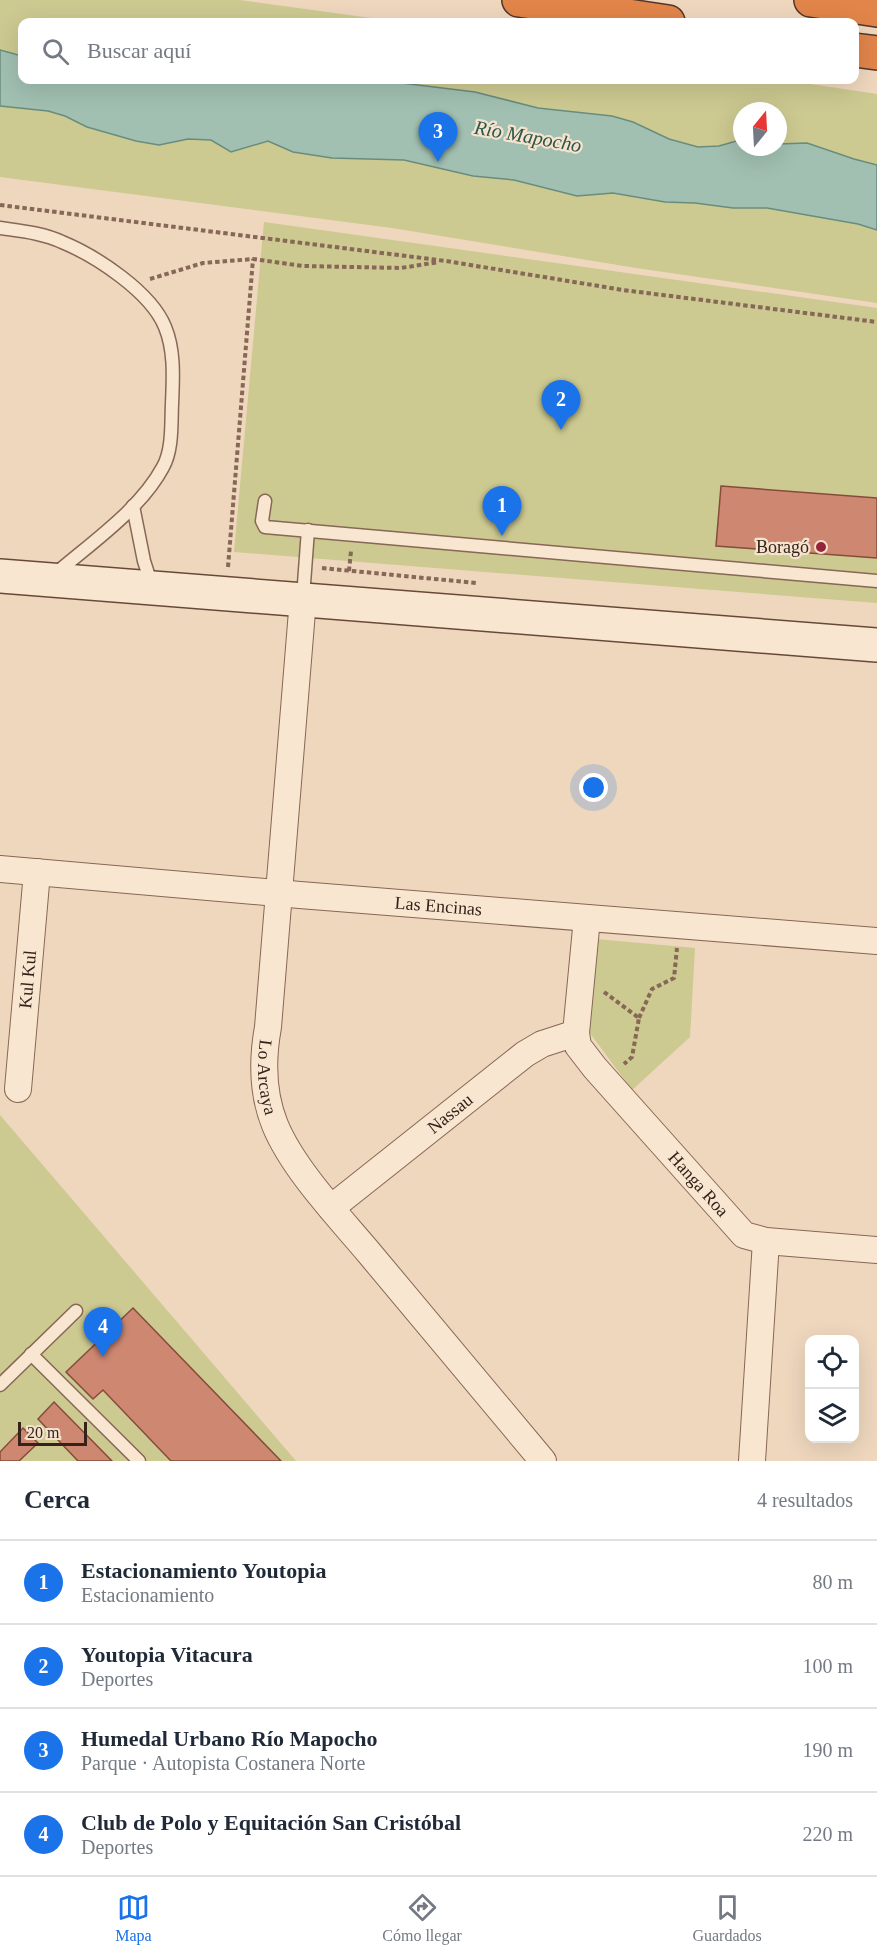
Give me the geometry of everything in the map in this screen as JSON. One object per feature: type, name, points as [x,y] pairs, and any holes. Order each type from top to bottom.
[{"type":"highway","points":[[519,0],[641,18]]},
{"type":"highway","points":[[811,0],[877,10]]},
{"type":"highway","points":[[859,51],[877,53]]},
{"type":"main road","points":[[0,576],[877,645]]},
{"type":"street","name":"Lo Arcaya","points":[[303,599],[268,1027],[264,1045],[264,1083],[274,1125],[284,1144],[332,1208],[543,1461]]},
{"type":"street","name":"Las Encinas","points":[[0,869],[877,941]]},
{"type":"street","name":"Kul Kul","points":[[18,1089],[37,872]]},
{"type":"street","points":[[576,1033],[587,918]]},
{"type":"street","name":"Nassau","points":[[332,1208],[525,1054],[542,1044],[576,1033]]},
{"type":"street","name":"Hanga Roa","points":[[576,1033],[578,1046],[605,1080],[744,1235],[766,1241],[877,1250]]},
{"type":"street","points":[[752,1461],[766,1241]]},
{"type":"lane","points":[[0,228],[28,232],[62,242],[99,261],[132,284],[165,326],[173,357],[171,436],[165,464],[152,485],[133,506],[49,580]]},
{"type":"lane","points":[[265,501],[262,521],[265,527],[877,581]]},
{"type":"lane","points":[[133,506],[141,552],[153,587]]},
{"type":"lane","points":[[303,599],[308,530]]},
{"type":"lane","points":[[0,1385],[76,1311]]},
{"type":"lane","points":[[31,1354],[139,1461]]},
{"type":"path","points":[[0,205],[446,261],[623,290],[877,322]]},
{"type":"path","points":[[132,284],[203,263],[253,259],[303,266],[401,268],[446,261]]},
{"type":"path","points":[[225,593],[253,259]]},
{"type":"path","points":[[605,1080],[632,1057],[639,1018],[652,989],[674,978],[680,925]]},
{"type":"path","points":[[582,975],[639,1018]]},
{"type":"shaded area","points":[[0,0],[240,0],[371,18],[18,18],[18,84],[810,84],[877,94],[877,303],[636,268],[392,228],[0,177]]},
{"type":"shaded area","points":[[264,222],[877,308],[877,603],[234,552]]},
{"type":"shaded area","points":[[596,939],[695,948],[690,1037],[632,1090],[587,1029]]},
{"type":"shaded area","points":[[0,1115],[296,1461],[0,1461]]},
{"type":"water","name":"Río Mapocho","points":[[0,50],[18,55],[18,84],[410,84],[475,92],[538,108],[612,116],[633,122],[669,139],[698,147],[719,146],[733,142],[733,156],[787,156],[787,144],[807,143],[877,165],[877,230],[858,224],[767,208],[733,208],[665,202],[613,193],[577,196],[514,180],[473,176],[404,160],[332,158],[293,152],[268,141],[231,152],[211,140],[188,139],[159,145],[87,127],[65,116],[48,111],[0,106]]},
{"type":"building","points":[[721,486],[877,498],[877,558],[716,546]]},
{"type":"building","points":[[133,1308],[281,1461],[171,1461],[103,1390],[93,1399],[66,1372]]},
{"type":"building","points":[[54,1402],[112,1461],[78,1461],[38,1419]]},
{"type":"building","points":[[23,1428],[38,1443],[19,1461],[0,1461],[0,1452]]},
{"type":"place","name":"Humedal Urbano Río Mapocho","points":[[438,162]]},
{"type":"place","name":"Youtopia Vitacura","points":[[561,430]]},
{"type":"place","name":"Estacionamiento Youtopia","points":[[502,536]]},
{"type":"place","name":"Boragó","points":[[821,547]]},
{"type":"place","name":"Club de Polo y Equitación San Cristóbal","points":[[103,1357]]}]
